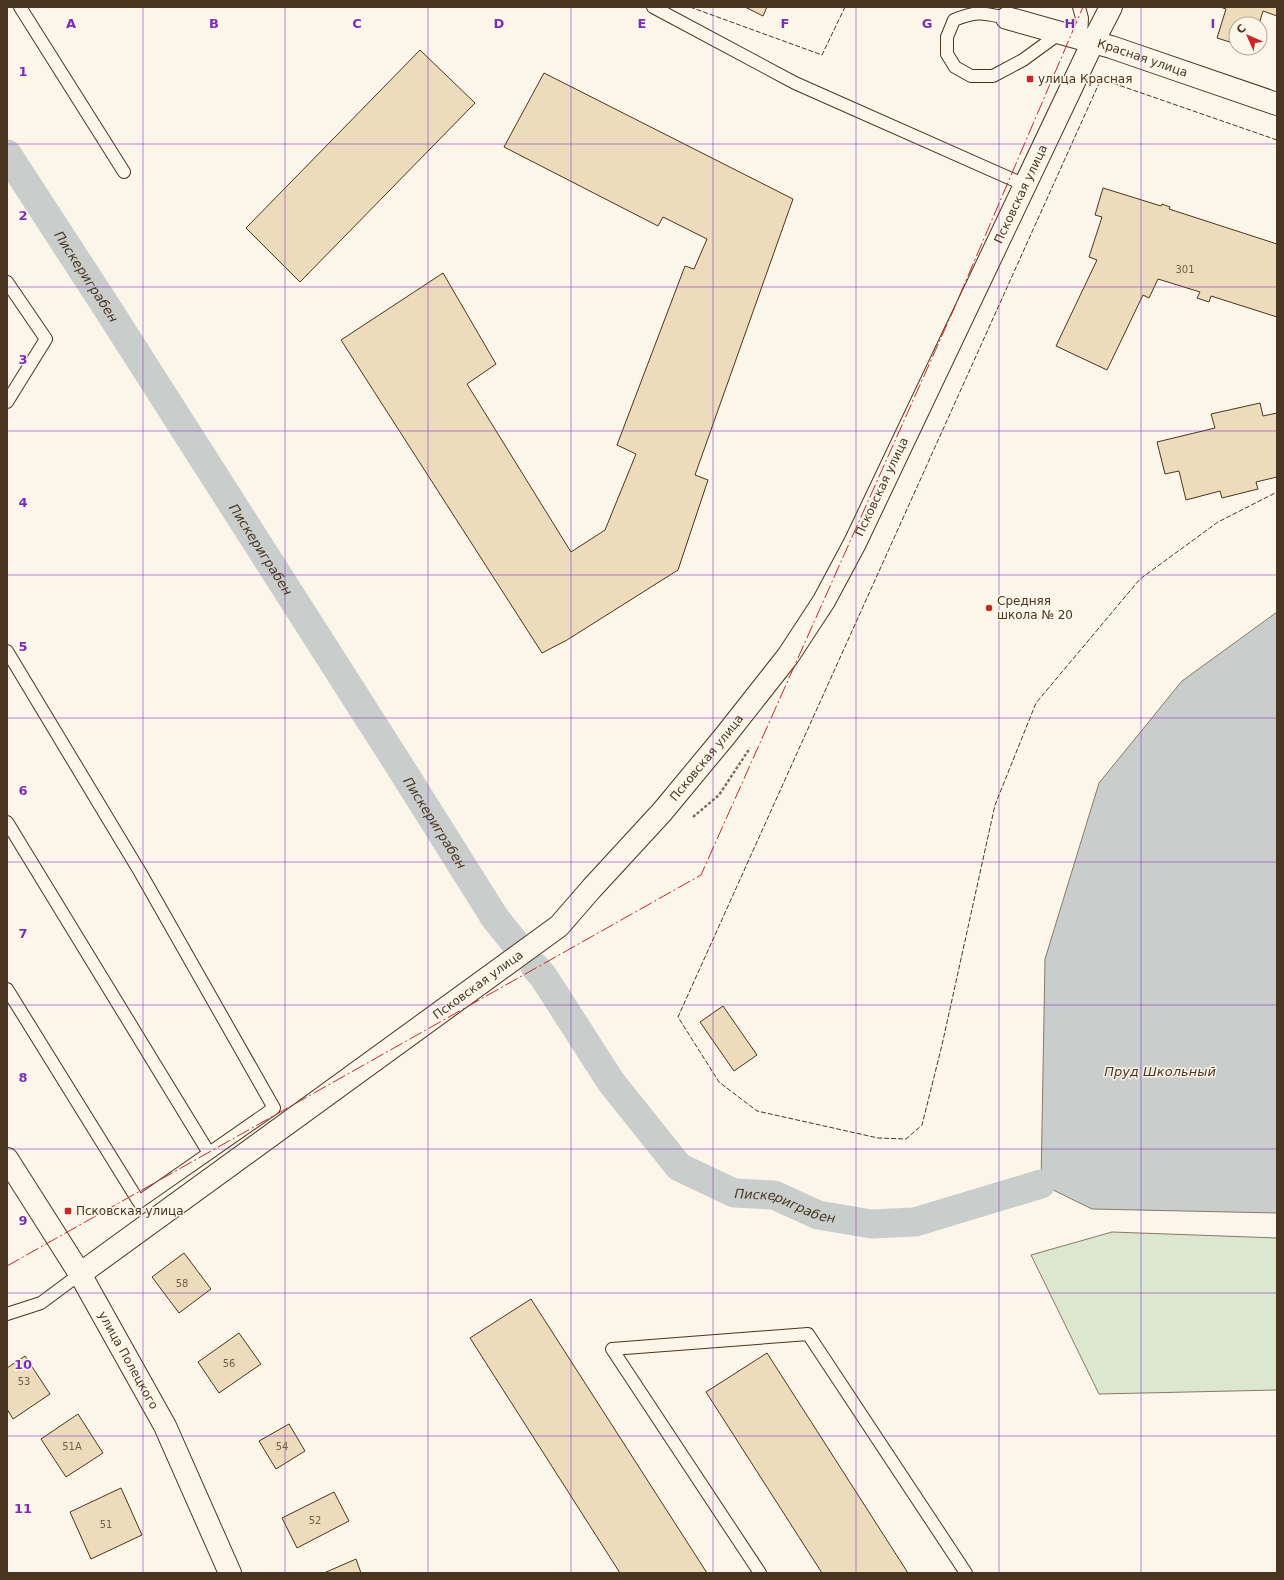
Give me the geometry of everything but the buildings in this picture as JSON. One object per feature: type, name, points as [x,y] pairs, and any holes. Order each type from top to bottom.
[{"type":"street","name":"Псковская улица","points":[[80,1274],[560,926],[592,888],[662,812],[725,736],[788,656],[824,601],[855,543],[1025,185],[1087,40],[1111,7]]},
{"type":"street","name":"Красная улица","points":[[1007,18],[1119,49],[1277,104]]},
{"type":"street","name":"улица Полецкого","points":[[7,1159],[80,1274],[165,1426],[230,1573]]},
{"type":"lane","points":[[20,7],[124,172]]},
{"type":"lane","points":[[653,7],[795,83],[1025,185]]},
{"type":"lane","points":[[1079,7],[1087,40]]},
{"type":"lane","points":[[1007,18],[984,13],[969,14],[954,20],[947,37],[947,54],[955,67],[971,76],[993,76],[1023,60],[1060,33]]},
{"type":"lane","points":[[7,282],[46,339],[7,402]]},
{"type":"lane","points":[[7,652],[140,872],[274,1108],[139,1202],[7,989]]},
{"type":"lane","points":[[7,822],[209,1153]]},
{"type":"lane","points":[[7,1314],[41,1303],[80,1274]]},
{"type":"lane","points":[[760,1573],[612,1349],[808,1334],[966,1573]]},
{"type":"green space","points":[[1112,1232],[1277,1238],[1277,1390],[1099,1394],[1031,1255]]},
{"type":"water","name":"Пруд Школьный","points":[[1277,612],[1277,1213],[1092,1209],[1041,1184],[1045,959],[1099,783],[1182,681]]},
{"type":"waterway","name":"Пискериграбен","points":[[7,154],[104,303],[495,918],[515,943]]},
{"type":"waterway","name":"Пискериграбен","points":[[535,967],[543,976],[611,1082],[679,1167],[734,1193],[774,1195],[818,1215],[871,1224],[915,1222],[1041,1184]]},
{"type":"fence","points":[[690,7],[822,55],[845,7]]},
{"type":"fence","points":[[1277,140],[1101,79],[678,1017],[719,1082],[757,1111],[878,1138],[906,1139],[922,1125],[942,1045],[995,805],[1036,703],[1140,579],[1218,522],[1277,492]]},
{"type":"power","points":[[7,1266],[701,875],[953,311],[1083,7]]},
{"type":"place","name":"улица Красная","points":[[1030,79]]},
{"type":"place","name":"Средняя школа № 20","points":[[989,608]]},
{"type":"place","name":"Псковская улица","points":[[68,1211]]}]
